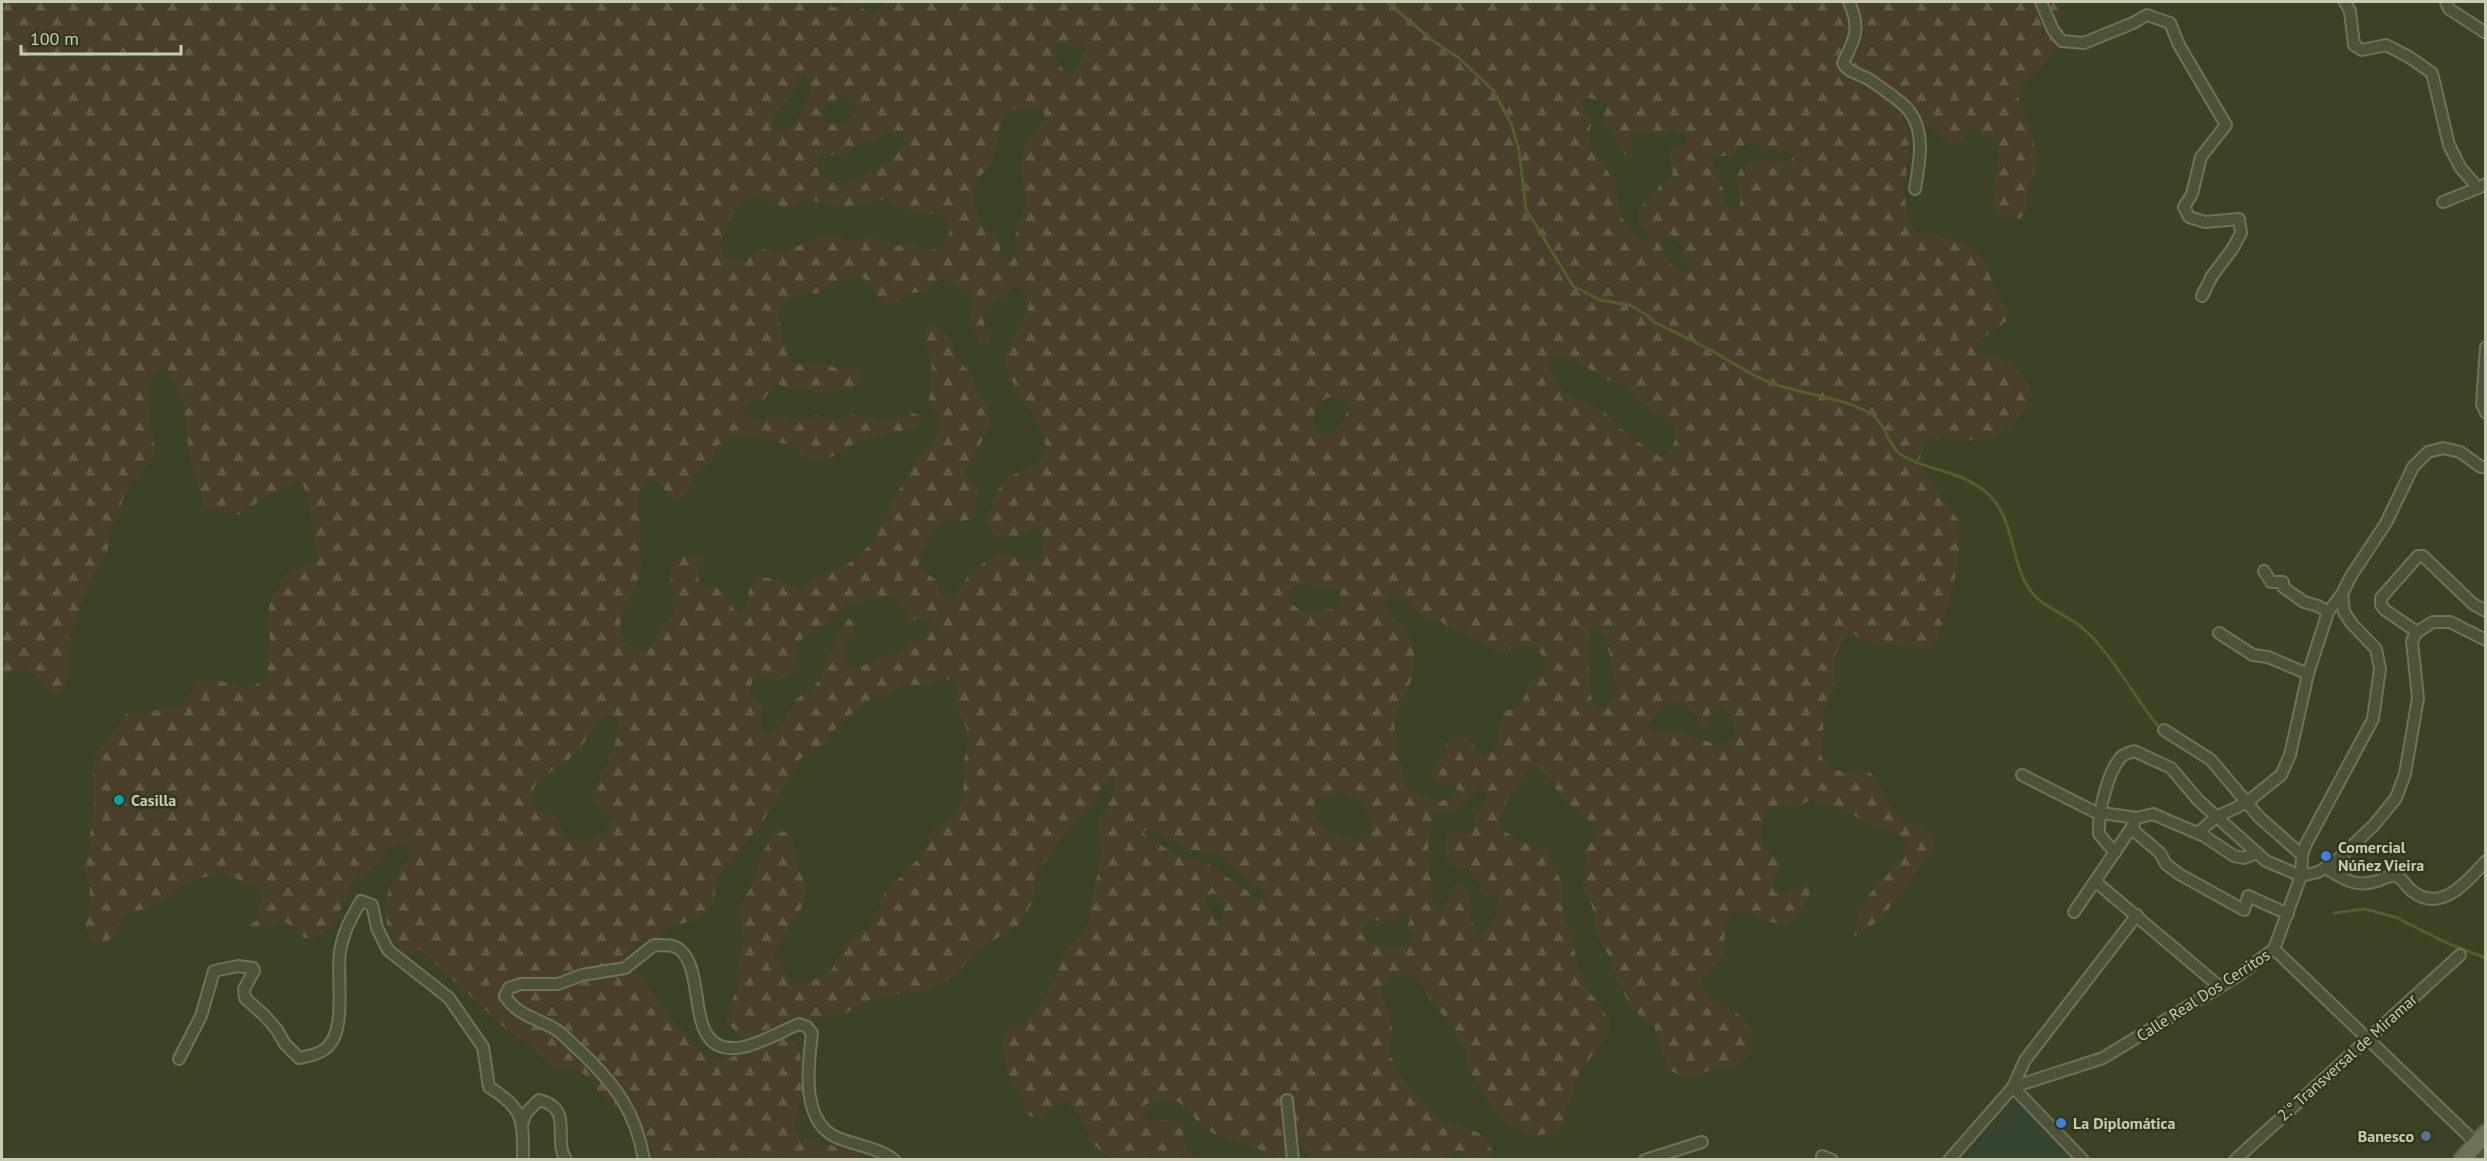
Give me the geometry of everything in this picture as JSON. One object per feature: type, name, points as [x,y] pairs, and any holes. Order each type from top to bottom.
[{"type":"main road","points":[[2462,1160],[2481,1139]]},
{"type":"main road","points":[[2472,1160],[2481,1139]]},
{"type":"street","points":[[1849,2],[1856,22],[1855,42],[1843,63],[1846,68],[1868,79],[1910,111],[1919,133],[1921,153],[1915,189]]},
{"type":"street","points":[[2041,2],[2053,30],[2062,40],[2084,43],[2147,15],[2170,23],[2179,45],[2226,125],[2201,157],[2192,194],[2184,207],[2189,217],[2205,222],[2239,219],[2241,233],[2212,276],[2202,296]]},
{"type":"street","points":[[2345,2],[2350,11],[2354,45],[2362,50],[2386,45],[2433,73],[2449,145],[2460,167],[2482,186],[2443,201]]},
{"type":"street","points":[[2447,2],[2453,4],[2457,2]]},
{"type":"street","points":[[2447,2],[2449,9],[2486,33]]},
{"type":"street","points":[[2486,347],[2482,404],[2486,413]]},
{"type":"street","points":[[2198,833],[2216,817],[2246,803],[2281,775],[2290,755],[2308,674],[2328,612],[2386,524],[2414,467],[2428,452],[2443,448],[2460,452],[2486,467]]},
{"type":"street","points":[[2417,632],[2385,610],[2381,605],[2381,598],[2418,556],[2424,556],[2473,604],[2486,611]]},
{"type":"street","points":[[2264,572],[2271,582],[2283,582],[2283,587],[2304,602],[2328,612]]},
{"type":"street","name":"Calle Real Dos Cerritos","points":[[2013,1087],[2103,1058],[2220,987],[2274,949],[2301,876],[2302,855],[2323,810],[2373,719],[2380,669],[2376,649],[2344,612],[2342,594]]},
{"type":"street","points":[[2115,853],[2099,834],[2099,812],[2114,767],[2123,755],[2134,751],[2171,768],[2198,801],[2266,861],[2301,876],[2325,868],[2335,862],[2374,825],[2396,798],[2405,774],[2418,698],[2412,641],[2417,632],[2433,622],[2450,622],[2486,640]]},
{"type":"street","points":[[2219,633],[2253,655],[2268,657],[2308,674]]},
{"type":"street","points":[[2164,730],[2211,760],[2246,803],[2302,855]]},
{"type":"street","points":[[2022,775],[2099,812],[2137,818],[2153,814],[2198,833],[2234,856],[2244,858],[2257,853]]},
{"type":"street","points":[[2074,912],[2132,829],[2137,818]]},
{"type":"street","points":[[2132,829],[2160,853],[2166,864],[2215,895],[2244,910],[2248,896],[2288,914]]},
{"type":"street","points":[[2325,868],[2345,881],[2358,885],[2392,876],[2401,878],[2412,892],[2429,898],[2445,897],[2462,887],[2486,861]]},
{"type":"street","points":[[2096,882],[2220,987]]},
{"type":"street","points":[[178,1059],[201,1016],[214,970],[238,966],[253,968],[254,971],[244,989],[245,998],[265,1016],[285,1044],[299,1058],[325,1049],[334,1039],[338,1027],[340,953],[346,927],[361,901],[372,905],[377,928],[388,950],[449,998],[483,1047],[489,1087],[504,1096],[523,1122]]},
{"type":"street","points":[[1949,1160],[2013,1087],[2025,1060],[2137,915]]},
{"type":"street","points":[[644,1160],[634,1120],[622,1096],[558,1031],[527,1017],[511,1006],[505,996],[509,988],[520,984],[558,984],[582,975],[625,968],[654,945],[673,946],[684,955],[690,965],[704,1031],[715,1042],[726,1047],[743,1047],[799,1024],[807,1027],[812,1033],[809,1095],[816,1120],[835,1137],[894,1160]]},
{"type":"street","points":[[2274,949],[2368,1038],[2481,1139]]},
{"type":"street","name":"2.° Transversal de Miramar","points":[[2235,1160],[2460,955]]},
{"type":"street","points":[[2013,1087],[2083,1160]]},
{"type":"street","points":[[523,1160],[523,1122],[526,1113],[539,1100],[557,1109],[561,1124],[562,1153],[566,1160]]},
{"type":"street","points":[[1287,1100],[1293,1160]]},
{"type":"street","points":[[2453,1160],[2481,1139],[2486,1128]]},
{"type":"street","points":[[1645,1160],[1702,1142]]},
{"type":"street","points":[[2482,1160],[2486,1155]]},
{"type":"shaded area","points":[[2022,1099],[2082,1160],[1964,1160],[1980,1138]]},
{"type":"green space","points":[[2,2],[824,2],[833,7],[840,7],[846,2],[857,2],[864,9],[872,12],[879,9],[884,2],[2056,2],[2061,12],[2058,43],[2041,68],[2020,88],[2018,96],[2033,138],[2036,155],[2035,170],[2027,190],[2026,210],[2019,219],[2010,216],[2001,217],[1994,204],[1993,190],[1999,158],[1999,140],[1967,127],[1960,145],[1953,146],[1899,99],[1897,106],[1910,132],[1904,191],[1908,222],[1916,232],[1955,240],[1980,255],[2008,314],[2005,321],[1981,340],[1974,349],[1980,354],[1997,357],[2009,364],[2030,388],[2020,415],[2004,432],[1981,440],[1938,438],[1925,443],[1919,461],[1959,521],[1960,543],[1954,586],[1935,646],[1929,650],[1864,641],[1855,635],[1847,634],[1834,657],[1835,687],[1822,714],[1824,735],[1821,754],[1824,763],[1838,771],[1863,767],[1878,782],[1895,813],[1932,836],[1936,842],[1935,847],[1881,919],[1855,936],[1853,933],[1864,900],[1903,857],[1904,839],[1890,830],[1874,826],[1838,807],[1810,800],[1797,807],[1780,805],[1765,810],[1760,832],[1762,846],[1781,863],[1773,881],[1773,890],[1776,893],[1789,891],[1802,884],[1809,887],[1810,894],[1797,917],[1790,923],[1782,925],[1735,910],[1724,921],[1725,951],[1717,964],[1701,976],[1703,987],[1716,1002],[1735,1012],[1749,1025],[1752,1035],[1751,1049],[1744,1061],[1736,1066],[1717,1068],[1696,1076],[1686,1077],[1667,1068],[1654,1026],[1640,1017],[1629,1003],[1613,971],[1610,958],[1597,936],[1592,906],[1582,881],[1586,849],[1597,835],[1595,826],[1563,799],[1543,769],[1530,767],[1526,770],[1519,789],[1509,797],[1500,817],[1499,826],[1515,839],[1537,847],[1548,854],[1562,883],[1564,921],[1571,932],[1579,972],[1587,990],[1600,1004],[1609,1021],[1604,1040],[1579,1073],[1562,1125],[1555,1131],[1534,1137],[1514,1129],[1499,1117],[1468,1068],[1464,1050],[1452,1026],[1431,1001],[1418,979],[1393,974],[1382,982],[1381,987],[1392,1027],[1388,1050],[1407,1086],[1420,1103],[1434,1115],[1453,1124],[1469,1128],[1484,1137],[1496,1159],[1467,1159],[1464,1152],[1450,1155],[1445,1160],[1312,1159],[1306,1149],[1294,1141],[1288,1145],[1286,1159],[1265,1159],[1263,1151],[1213,1133],[1202,1126],[1180,1103],[1168,1100],[1146,1104],[1142,1113],[1151,1120],[1179,1122],[1184,1129],[1186,1150],[1198,1159],[1112,1159],[1092,1144],[1081,1119],[1068,1103],[1056,1105],[1042,1116],[1032,1117],[1025,1113],[1022,1096],[1008,1076],[1002,1039],[1010,1027],[1025,1021],[1038,1008],[1051,987],[1065,952],[1087,924],[1102,853],[1098,824],[1111,799],[1114,780],[1111,776],[1104,781],[1092,804],[1077,816],[1037,872],[1034,882],[1034,900],[1018,925],[971,954],[957,974],[921,992],[908,992],[870,1000],[846,1013],[780,1025],[747,1037],[739,1035],[726,1018],[737,988],[736,976],[743,941],[740,906],[756,878],[759,857],[773,837],[782,831],[789,834],[804,883],[805,895],[803,905],[774,957],[793,982],[801,984],[820,978],[832,969],[846,944],[870,928],[884,894],[920,857],[933,831],[958,813],[963,802],[964,761],[968,739],[967,729],[956,705],[958,685],[952,680],[944,679],[931,685],[906,685],[868,701],[839,725],[822,746],[800,759],[763,821],[728,867],[717,875],[714,901],[709,910],[694,920],[667,928],[659,938],[652,942],[634,945],[629,951],[627,960],[676,1024],[708,1058],[720,1060],[741,1054],[757,1044],[782,1037],[797,1044],[803,1074],[800,1105],[793,1124],[798,1138],[844,1148],[869,1159],[643,1159],[631,1116],[601,1095],[585,1075],[574,1069],[555,1068],[545,1062],[536,1050],[505,1028],[420,949],[410,956],[398,951],[387,925],[386,906],[390,887],[409,854],[410,850],[406,842],[398,842],[389,848],[369,871],[352,882],[341,909],[324,933],[310,939],[304,938],[296,927],[281,921],[254,931],[250,929],[250,925],[256,921],[262,896],[256,885],[222,873],[182,884],[174,894],[155,906],[121,916],[114,934],[99,946],[89,939],[85,927],[90,890],[85,870],[94,808],[93,761],[96,752],[109,740],[126,714],[183,707],[197,681],[207,679],[248,686],[268,678],[267,658],[270,640],[267,616],[270,604],[286,573],[293,568],[312,565],[317,556],[306,492],[303,485],[296,482],[267,496],[239,515],[217,513],[206,509],[190,459],[182,400],[169,371],[162,368],[150,377],[147,385],[155,452],[143,471],[129,484],[110,533],[107,553],[90,580],[70,636],[69,672],[64,690],[56,695],[35,674],[26,670],[2,674]],"holes":[[[1060,43],[1071,47],[1082,45],[1086,50],[1073,76],[1065,73],[1051,50],[1052,46]],[[805,73],[810,79],[810,86],[806,103],[797,120],[784,130],[777,131],[772,124],[776,111],[789,99],[798,78]],[[844,94],[852,96],[855,103],[853,116],[845,123],[831,124],[824,121],[822,109]],[[1588,97],[1606,104],[1602,123],[1615,133],[1616,143],[1625,155],[1632,152],[1632,134],[1636,131],[1657,134],[1673,129],[1688,135],[1685,146],[1673,147],[1669,152],[1673,173],[1670,180],[1660,184],[1656,195],[1641,206],[1640,225],[1649,232],[1649,239],[1646,241],[1632,235],[1621,216],[1614,180],[1590,147],[1591,125],[1581,101]],[[1037,107],[1042,110],[1045,117],[1031,135],[1024,151],[1022,167],[1025,204],[1016,234],[1012,261],[1004,264],[999,242],[982,226],[972,187],[994,157],[1002,121],[1013,109],[1025,110]],[[896,130],[903,132],[903,144],[891,159],[852,181],[836,182],[820,176],[817,167],[818,155],[846,154],[859,144]],[[1757,143],[1779,152],[1787,151],[1794,154],[1789,164],[1766,159],[1746,163],[1738,174],[1740,205],[1735,209],[1725,204],[1723,189],[1714,171],[1712,159],[1715,156],[1732,156],[1741,146]],[[751,196],[769,200],[786,210],[810,200],[846,208],[885,199],[915,213],[946,217],[950,228],[944,245],[933,250],[924,249],[912,242],[892,247],[875,237],[851,240],[832,235],[812,239],[786,252],[774,253],[763,249],[745,259],[728,260],[723,253],[722,244],[726,225]],[[1671,234],[1680,246],[1689,268],[1681,272],[1672,266],[1661,248],[1663,241]],[[859,277],[871,282],[880,300],[894,305],[907,293],[926,292],[936,282],[944,280],[968,292],[973,303],[969,322],[978,335],[979,344],[987,345],[990,340],[984,326],[986,308],[989,304],[1006,297],[1013,287],[1023,291],[1027,298],[1027,311],[1009,347],[1006,364],[1013,383],[1035,417],[1044,440],[1045,450],[1035,464],[1004,482],[994,498],[987,520],[994,535],[999,537],[1016,536],[1037,528],[1041,530],[1044,543],[1039,560],[1033,564],[1010,554],[998,554],[971,571],[956,595],[948,599],[942,595],[935,580],[919,567],[919,561],[931,533],[937,526],[943,522],[968,520],[974,516],[979,490],[969,482],[965,471],[991,425],[988,407],[975,388],[972,375],[955,357],[945,331],[933,324],[928,326],[924,338],[932,364],[929,399],[941,423],[941,428],[934,443],[912,467],[889,507],[878,535],[869,546],[848,564],[815,578],[800,588],[769,578],[755,577],[750,587],[746,607],[739,615],[723,591],[704,587],[699,580],[698,572],[705,557],[693,555],[678,559],[673,564],[671,572],[673,614],[662,626],[647,650],[636,650],[624,640],[620,626],[638,579],[641,556],[639,496],[644,483],[650,478],[663,486],[667,498],[675,500],[683,497],[696,474],[703,470],[713,458],[716,448],[728,437],[754,437],[790,445],[797,448],[801,455],[813,459],[832,457],[857,442],[891,432],[913,429],[921,425],[922,417],[914,413],[878,422],[857,413],[836,421],[817,415],[799,420],[783,416],[751,420],[740,413],[746,405],[764,399],[775,385],[779,384],[790,390],[808,389],[819,394],[854,388],[860,383],[860,371],[852,367],[845,366],[839,369],[821,362],[804,365],[792,362],[787,355],[777,312],[787,300],[796,295],[822,292],[833,281],[848,281]],[[1552,355],[1572,359],[1604,378],[1626,384],[1647,408],[1673,425],[1675,430],[1672,448],[1661,457],[1628,435],[1603,411],[1563,392],[1547,365]],[[1328,397],[1344,399],[1349,404],[1347,412],[1335,434],[1324,434],[1317,430],[1313,422],[1317,404]],[[1298,585],[1339,589],[1341,600],[1339,606],[1316,612],[1297,608],[1287,596],[1289,588]],[[883,596],[894,597],[909,620],[934,618],[930,631],[900,651],[856,668],[844,665],[843,656],[856,623],[851,618],[847,620],[827,658],[820,680],[796,699],[780,728],[770,734],[762,732],[760,728],[763,706],[751,698],[752,680],[761,677],[779,679],[788,676],[796,664],[797,646],[802,639],[823,626],[844,608]],[[1400,599],[1410,604],[1418,614],[1425,618],[1442,622],[1452,630],[1473,637],[1495,650],[1533,646],[1545,662],[1544,676],[1531,681],[1520,707],[1506,711],[1499,727],[1495,751],[1484,755],[1465,737],[1455,735],[1448,738],[1443,757],[1431,775],[1434,779],[1457,789],[1459,793],[1450,799],[1439,801],[1408,790],[1404,783],[1402,765],[1396,754],[1394,719],[1411,681],[1416,660],[1409,636],[1385,608],[1384,600]],[[1598,625],[1609,651],[1615,690],[1614,700],[1604,708],[1593,705],[1592,701],[1588,637],[1592,626]],[[1677,701],[1688,706],[1703,727],[1707,727],[1712,707],[1716,705],[1732,718],[1735,738],[1717,745],[1694,740],[1682,731],[1656,733],[1648,728],[1652,718],[1659,711]],[[607,715],[618,718],[614,747],[591,796],[596,806],[613,815],[611,822],[602,833],[588,840],[567,836],[555,815],[546,814],[532,806],[532,793],[537,781],[568,760],[583,744],[599,719]],[[1479,789],[1487,792],[1488,797],[1476,814],[1473,834],[1455,832],[1448,834],[1444,851],[1449,863],[1458,867],[1466,866],[1473,872],[1485,897],[1490,899],[1497,892],[1500,893],[1494,917],[1483,932],[1478,934],[1474,927],[1469,895],[1464,885],[1456,883],[1443,906],[1438,908],[1434,905],[1428,859],[1433,813],[1457,810]],[[1343,793],[1357,799],[1365,808],[1373,822],[1373,827],[1369,834],[1360,840],[1330,832],[1318,821],[1313,809],[1317,797]],[[1147,829],[1186,848],[1219,854],[1264,892],[1269,901],[1257,898],[1207,863],[1175,855],[1143,833]],[[1213,893],[1222,898],[1224,910],[1221,922],[1216,921],[1206,902],[1206,896]],[[1402,912],[1410,918],[1408,925],[1414,938],[1410,945],[1395,949],[1369,943],[1364,932],[1369,922],[1374,920],[1393,922],[1397,914]]]},
{"type":"waterway","points":[[1387,2],[1433,41],[1459,58],[1493,90],[1511,123],[1519,150],[1526,209],[1573,286],[1600,300],[1630,305],[1654,322],[1763,379],[1783,387],[1860,408],[1876,418],[1894,447],[1903,456],[1965,479],[1986,492],[2003,514],[2018,566],[2030,590],[2041,602],[2079,625],[2096,641],[2162,731]]},
{"type":"waterway","points":[[2334,913],[2365,909],[2395,917],[2449,944],[2486,958]]},
{"type":"place","name":"Casilla","points":[[119,800]]},
{"type":"place","name":"Comercial Núñez Vieira","points":[[2326,856]]},
{"type":"place","name":"La Diplomática","points":[[2061,1123]]},
{"type":"place","name":"Banesco","points":[[2426,1136]]}]
